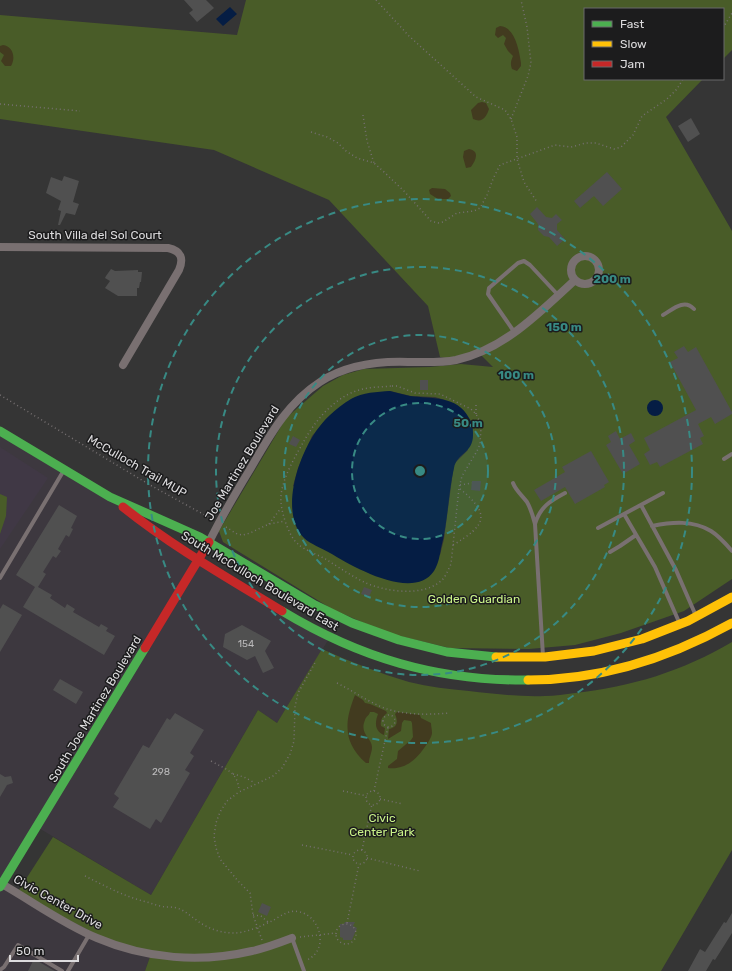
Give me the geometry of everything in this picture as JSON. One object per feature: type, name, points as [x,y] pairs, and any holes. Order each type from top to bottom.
[{"type":"main road","name":"South McCulloch Boulevard East","points":[[0,431],[111,497],[209,542],[316,605],[349,622],[377,633],[423,647],[474,656],[509,658],[581,654],[610,648],[644,638],[679,624],[732,597]]},
{"type":"main road","name":"South McCulloch Boulevard East","points":[[111,497],[153,530],[198,561],[305,624],[355,649],[384,659],[418,668],[472,678],[529,680],[567,678],[600,673],[633,665],[669,653],[732,623]]},
{"type":"main road","name":"South Joe Martinez Boulevard","points":[[1,885],[209,542]]},
{"type":"street","name":"South Villa del Sol Court","points":[[0,247],[168,248],[181,254],[182,258],[179,270],[123,365]]},
{"type":"street","name":"Joe Martinez Boulevard","points":[[209,542],[218,523],[280,419],[299,398],[322,381],[347,370],[374,363],[456,360],[479,353],[515,333],[575,280]]},
{"type":"street","name":"Civic Center Drive","points":[[1,885],[90,934],[133,950],[170,957],[186,958],[242,953],[264,948],[292,938]]},
{"type":"lane","points":[[515,333],[488,294],[489,288],[518,263],[524,261],[530,265],[558,295]]},
{"type":"lane","points":[[663,315],[684,304],[689,305],[694,309]]},
{"type":"lane","points":[[724,459],[732,454]]},
{"type":"lane","points":[[0,578],[64,470]]},
{"type":"lane","points":[[513,483],[517,492],[527,503],[535,524],[543,657]]},
{"type":"lane","points":[[535,524],[540,510],[545,505],[565,493]]},
{"type":"lane","points":[[598,528],[663,493]]},
{"type":"lane","points":[[641,505],[676,570],[696,616]]},
{"type":"lane","points":[[624,514],[662,582],[679,624]]},
{"type":"lane","points":[[652,526],[688,523],[698,525],[712,531],[732,551]]},
{"type":"lane","points":[[610,552],[636,535]]},
{"type":"lane","points":[[68,971],[90,934]]},
{"type":"lane","points":[[292,938],[300,964],[304,971]]},
{"type":"lane","points":[[0,970],[4,967],[18,945],[62,971]]},
{"type":"path","points":[[376,0],[409,36],[476,97],[505,110],[511,119],[517,137],[517,159],[524,182],[537,202]]},
{"type":"path","points":[[511,119],[528,76],[531,63],[527,27],[521,0]]},
{"type":"path","points":[[724,26],[732,13]]},
{"type":"path","points":[[311,132],[338,143],[357,158],[374,163],[404,191],[430,221],[438,223],[443,222],[457,213],[474,211],[480,208],[487,196],[500,165],[555,145],[571,147],[586,143],[614,149],[621,147],[633,135],[642,116],[667,99],[677,89],[682,80]]},
{"type":"path","points":[[0,104],[80,111]]},
{"type":"path","points":[[363,115],[367,141],[374,163]]},
{"type":"path","points":[[476,404],[476,414],[481,428],[480,444],[462,476],[459,488],[451,564],[442,580],[430,588],[404,591],[367,584],[299,545],[294,540],[285,521],[281,495],[291,464],[313,425],[334,405],[355,391],[365,388],[397,386],[415,392],[440,394],[471,409],[476,414]]},
{"type":"path","name":"McCulloch Trail MUP","points":[[0,395],[150,485],[237,534],[243,535],[268,524],[285,521]]},
{"type":"path","points":[[460,485],[472,483]]},
{"type":"path","points":[[453,545],[472,533],[481,521],[481,510],[477,504],[459,488]]},
{"type":"path","name":"McCulloch Trail MUP","points":[[268,524],[282,507]]},
{"type":"path","points":[[264,948],[253,915],[250,893],[220,859],[214,836],[216,824],[220,812],[227,801],[239,792],[273,776],[282,768],[290,754],[294,741],[295,707],[298,693],[316,661]]},
{"type":"path","points":[[337,682],[375,704],[392,710],[423,714],[449,712]]},
{"type":"path","points":[[390,716],[392,710]]},
{"type":"path","points":[[388,727],[384,725],[384,720],[385,717],[390,716]]},
{"type":"path","points":[[388,727],[392,726],[395,722],[393,717],[390,716]]},
{"type":"path","points":[[374,791],[388,727]]},
{"type":"path","points":[[211,761],[256,784]]},
{"type":"path","points":[[234,774],[238,782],[239,792]]},
{"type":"path","points":[[343,791],[367,796]]},
{"type":"path","points":[[374,791],[369,792],[367,796],[368,802],[377,804],[380,799]]},
{"type":"path","points":[[374,791],[378,793],[380,799]]},
{"type":"path","points":[[380,799],[403,804]]},
{"type":"path","points":[[362,850],[372,804]]},
{"type":"path","points":[[302,846],[353,855],[362,850]]},
{"type":"path","points":[[362,850],[366,854],[367,858]]},
{"type":"path","points":[[353,855],[354,861],[359,864]]},
{"type":"path","points":[[359,864],[363,863],[367,858]]},
{"type":"path","points":[[367,858],[420,871]]},
{"type":"path","points":[[347,923],[359,864]]},
{"type":"path","points":[[86,876],[115,891],[146,902],[176,908],[185,912],[196,921],[219,932],[236,934],[242,933],[292,911],[310,916],[321,935],[320,945],[316,953],[310,959],[300,964]]},
{"type":"path","points":[[253,915],[261,916],[268,922]]},
{"type":"path","points":[[347,923],[353,926],[356,931],[356,938],[354,941],[344,944],[338,940],[336,933],[338,927],[347,923]]},
{"type":"path","points":[[292,938],[336,933]]},
{"type":"shaded area","points":[[0,431],[107,495],[153,530],[330,637],[277,723],[258,710],[151,895],[37,827],[2,884],[151,954],[145,971],[0,971]]},
{"type":"shaded area","points":[[0,447],[48,478],[0,549]]},
{"type":"green space","name":"Golden Guardian","points":[[246,0],[732,0],[732,50],[724,58],[724,8],[584,8],[584,80],[702,80],[666,117],[732,231],[732,579],[684,611],[621,633],[575,645],[529,649],[450,648],[387,633],[332,609],[223,542],[219,531],[286,418],[323,386],[343,375],[364,369],[430,367],[461,364],[493,367],[479,353],[456,360],[440,357],[428,306],[329,200],[214,150],[0,119],[0,15],[237,35]],"holes":[[[390,391],[411,396],[435,397],[445,400],[468,450],[454,464],[444,539],[440,555],[293,486],[298,468],[312,436],[327,418],[353,398]]]},
{"type":"green space","points":[[0,494],[7,497],[6,516],[0,534]]},
{"type":"green space","name":"Civic Center Park","points":[[732,642],[732,850],[661,971],[145,971],[151,954],[115,944],[17,893],[53,837],[151,895],[258,710],[277,723],[322,649],[354,663],[416,684],[439,688],[517,696],[536,696],[596,690],[636,682],[676,669]]},
{"type":"sand","points":[[500,26],[509,30],[515,40],[521,63],[521,66],[517,71],[512,69],[511,62],[513,56],[504,44],[506,38],[503,35],[498,38],[495,35],[496,28]]},
{"type":"sand","points":[[3,45],[9,48],[13,53],[13,63],[11,66],[5,66],[1,61],[4,55],[0,52],[0,46]]},
{"type":"sand","points":[[478,103],[486,103],[489,109],[486,115],[481,120],[473,119],[471,110]]},
{"type":"sand","points":[[469,149],[475,152],[476,156],[471,167],[466,168],[463,157],[464,151]]},
{"type":"sand","points":[[432,188],[445,189],[451,196],[448,199],[438,199],[430,194],[429,190]]},
{"type":"sand","points":[[355,695],[365,703],[386,711],[387,713],[381,720],[381,726],[385,728],[384,735],[378,731],[376,726],[378,714],[370,712],[365,719],[364,729],[372,747],[369,763],[366,763],[353,748],[348,732],[349,714]]},
{"type":"sand","points":[[397,712],[420,715],[421,718],[431,723],[432,734],[415,759],[400,767],[388,768],[388,766],[397,759],[398,751],[413,737],[411,721],[404,720],[401,731],[388,739],[389,729],[396,725],[397,719],[395,714]]},
{"type":"water","points":[[230,7],[237,14],[223,26],[216,19]]},
{"type":"water","points":[[390,391],[410,396],[435,398],[458,405],[471,421],[473,429],[473,440],[471,445],[458,459],[454,468],[445,528],[437,566],[434,571],[424,580],[412,583],[398,582],[367,573],[313,544],[304,538],[297,528],[293,515],[292,502],[294,487],[301,459],[313,436],[321,425],[345,403],[360,395]]},
{"type":"water","points":[[655,400],[662,405],[663,408],[658,415],[655,416],[648,411],[647,408],[652,401]]},
{"type":"building","points":[[184,0],[206,0],[214,8],[197,22],[189,13],[193,10]]},
{"type":"building","points":[[691,118],[700,134],[688,142],[678,126]]},
{"type":"building","points":[[607,172],[622,189],[603,206],[594,196],[580,208],[574,201]]},
{"type":"building","points":[[64,176],[79,181],[73,202],[79,204],[75,215],[66,213],[60,225],[58,225],[61,211],[58,210],[61,201],[46,193],[51,177],[62,181]]},
{"type":"building","points":[[537,207],[546,217],[552,218],[556,214],[562,220],[557,224],[557,230],[565,239],[557,246],[549,237],[544,236],[538,230],[538,224],[530,214]]},
{"type":"building","points":[[111,269],[115,271],[138,270],[138,272],[142,272],[141,282],[139,288],[137,288],[137,296],[118,296],[105,288],[110,281],[105,278]]},
{"type":"building","points":[[684,346],[688,352],[696,347],[732,414],[715,424],[711,417],[698,424],[704,436],[700,438],[703,444],[660,467],[657,462],[650,465],[644,454],[650,450],[644,438],[696,410],[670,362],[678,358],[674,352]]},
{"type":"building","points":[[420,380],[428,380],[428,390],[420,390]]},
{"type":"building","points":[[616,431],[620,439],[631,433],[635,441],[629,445],[640,464],[623,474],[606,445],[611,442],[608,436]]},
{"type":"building","points":[[293,436],[300,440],[296,447],[289,444]]},
{"type":"building","points":[[591,451],[609,482],[604,485],[605,487],[575,504],[565,487],[541,501],[534,490],[565,472],[562,467]]},
{"type":"building","points":[[472,481],[481,481],[480,491],[471,490]]},
{"type":"building","points":[[59,505],[77,516],[71,528],[73,529],[69,537],[66,535],[58,549],[61,551],[56,558],[53,556],[43,572],[46,574],[38,587],[52,595],[50,598],[65,608],[67,604],[75,609],[73,612],[99,627],[101,624],[108,628],[106,631],[115,636],[104,655],[23,607],[35,587],[16,575]]},
{"type":"building","points":[[364,587],[372,590],[369,597],[361,594]]},
{"type":"building","points":[[3,604],[22,615],[0,652],[0,609]]},
{"type":"building","points":[[242,625],[271,641],[265,651],[274,668],[263,673],[255,656],[247,660],[223,647],[225,634]]},
{"type":"building","points":[[60,679],[83,692],[76,704],[53,690]]},
{"type":"building","points":[[175,713],[204,730],[190,753],[194,756],[185,770],[190,773],[161,823],[156,819],[150,829],[113,807],[119,798],[114,794],[143,745],[149,748],[167,718],[170,720]]},
{"type":"building","points":[[0,774],[5,777],[11,776],[13,783],[7,785],[0,797]]},
{"type":"building","points":[[262,903],[271,907],[267,916],[258,912]]},
{"type":"building","points":[[732,913],[732,933],[715,960],[713,959],[706,971],[688,971],[700,949],[705,952],[724,922],[726,923]]},
{"type":"building","points":[[345,922],[355,922],[353,926],[357,928],[352,940],[343,940],[343,938],[340,937],[340,924],[344,924]]},
{"type":"building","points":[[34,959],[53,970],[55,971],[28,971]]},
{"type":"traffic: fast","points":[[0,431],[110,497],[200,537],[315,605],[352,623],[399,640],[447,652],[496,657]]},
{"type":"traffic: fast","points":[[282,611],[311,628],[341,642],[400,664],[462,676],[528,680]]},
{"type":"traffic: fast","points":[[0,887],[145,648]]},
{"type":"traffic: slow","points":[[496,657],[545,657],[594,651],[642,639],[688,621],[732,597]]},
{"type":"traffic: slow","points":[[528,680],[582,676],[634,665],[684,647],[732,623]]},
{"type":"traffic: jam","points":[[123,507],[181,549],[282,611]]},
{"type":"traffic: jam","points":[[145,648],[209,542]]}]
